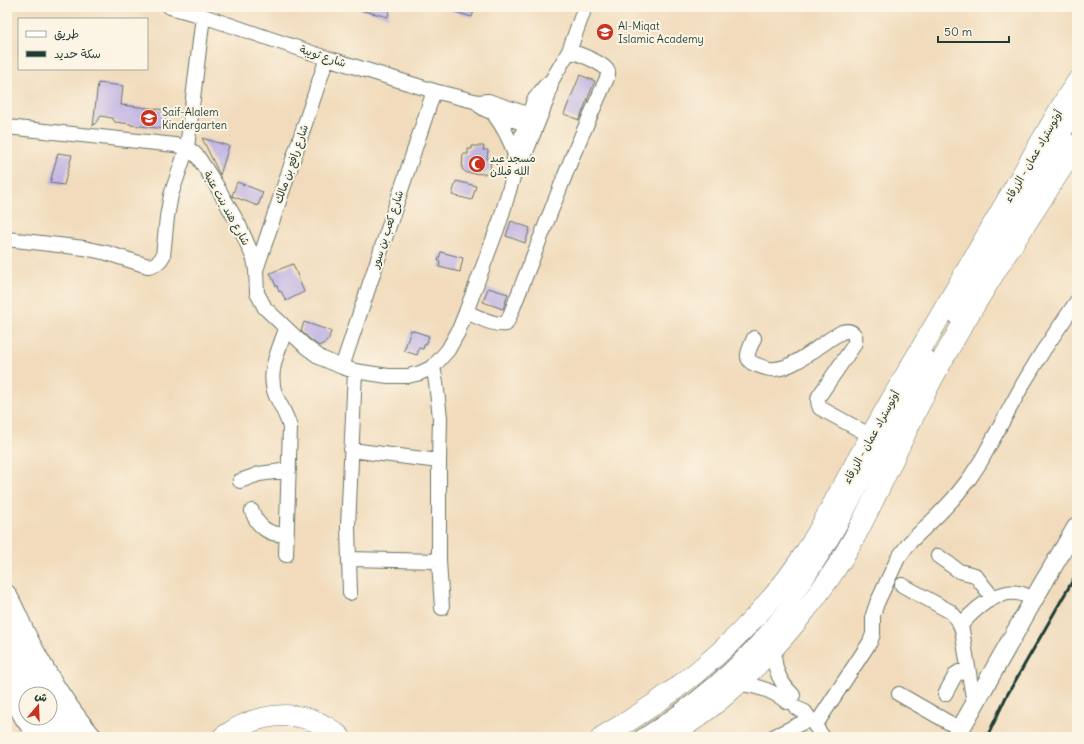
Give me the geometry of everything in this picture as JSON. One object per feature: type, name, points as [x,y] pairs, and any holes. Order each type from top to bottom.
[{"type":"highway","name":"أوتوستراد عمان - الزرقاء","points":[[602,737],[650,708],[692,676],[746,627],[762,610],[792,572],[812,543],[870,436],[1074,97],[1077,71]]},
{"type":"highway","points":[[669,737],[690,729],[737,684],[775,645],[803,612],[838,565],[867,514],[940,365],[999,266],[1077,144]]},
{"type":"highway","points":[[223,737],[242,725],[253,721],[292,716],[317,722],[333,731],[340,737]]},
{"type":"highway","points":[[246,737],[260,731],[279,726],[308,730],[324,737]]},
{"type":"main road","points":[[958,733],[1033,600],[1077,526]]},
{"type":"main road","points":[[7,594],[44,668],[93,737]]},
{"type":"main road","points":[[7,623],[37,686]]},
{"type":"main road","points":[[7,655],[24,686]]},
{"type":"main road","points":[[7,688],[37,737]]},
{"type":"main road","points":[[58,717],[76,737]]},
{"type":"main road","points":[[56,726],[60,737]]},
{"type":"street","name":"شارع ثويبة","points":[[170,7],[203,16],[327,58],[434,91],[478,102],[485,100],[532,121]]},
{"type":"street","name":"شارع هند بنت عتبة","points":[[187,148],[193,152],[202,163],[235,219],[251,251],[256,270],[257,293],[260,301],[286,329],[313,353],[321,358],[348,369],[388,376],[408,376],[420,373],[433,367],[448,350],[458,332],[500,221],[515,161],[519,165],[524,157],[532,121],[534,100],[552,80],[569,51],[585,7]]},
{"type":"street","points":[[7,239],[84,248],[114,255],[148,266],[157,264],[163,256],[171,195],[187,148],[203,16]]},
{"type":"street","points":[[466,312],[490,322],[506,324],[573,155],[607,78],[609,72],[606,68],[583,56],[569,51]]},
{"type":"street","name":"شارع رافع بن مالك","points":[[256,270],[327,58]]},
{"type":"street","name":"شارع كعب بن سور","points":[[350,593],[348,527],[351,450],[348,369],[434,91]]},
{"type":"street","points":[[641,737],[684,708],[727,672],[775,622],[822,557],[911,388],[1074,97]]},
{"type":"street","name":"شارع ثويبة","points":[[478,102],[482,108],[493,113],[532,121]]},
{"type":"street","points":[[493,113],[499,120],[508,137],[515,161]]},
{"type":"street","points":[[649,737],[680,716],[730,675],[778,625],[809,583],[840,534],[948,329],[988,261],[1077,120]]},
{"type":"street","points":[[7,127],[175,145],[187,148]]},
{"type":"street","points":[[773,737],[870,642],[873,634],[873,615],[876,603],[898,558],[910,542],[954,498],[969,479],[981,461],[1042,351],[1077,301]]},
{"type":"street","points":[[286,329],[273,365],[272,380],[275,394],[287,417],[290,427],[286,555]]},
{"type":"street","points":[[754,338],[747,356],[748,360],[754,364],[774,369],[798,360],[842,332],[851,332],[855,335],[856,340],[854,345],[819,396],[818,404],[820,408],[870,436]]},
{"type":"street","points":[[433,367],[440,418],[439,561],[442,608]]},
{"type":"street","points":[[351,450],[439,461]]},
{"type":"street","points":[[240,481],[264,473],[289,470]]},
{"type":"street","points":[[252,510],[256,521],[264,529],[275,534],[286,534]]},
{"type":"street","points":[[938,556],[959,571],[975,575],[993,598]]},
{"type":"street","points":[[349,559],[439,561]]},
{"type":"street","points":[[902,585],[947,608],[955,615],[961,625],[974,704]]},
{"type":"street","points":[[961,625],[979,607],[993,598],[1003,594],[1014,592],[1024,594],[1033,600]]},
{"type":"street","points":[[775,645],[774,659],[777,672],[783,685],[823,737]]},
{"type":"street","points":[[945,694],[956,674],[959,672],[969,672]]},
{"type":"street","points":[[737,684],[760,687],[774,693],[801,709]]},
{"type":"street","points":[[899,694],[958,733]]},
{"type":"building","points":[[361,7],[390,7],[388,17],[360,10]]},
{"type":"building","points":[[445,7],[475,7],[472,17],[445,9]]},
{"type":"building","points":[[580,75],[595,81],[579,120],[564,114]]},
{"type":"building","points":[[98,83],[123,86],[121,105],[167,110],[165,129],[115,122],[112,118],[101,116],[93,126]]},
{"type":"building","points":[[202,138],[229,146],[220,175]]},
{"type":"building","name":"مسجد عبد الله قبلان","points":[[472,146],[484,146],[483,150],[488,150],[487,159],[491,160],[490,170],[485,174],[467,173],[462,169],[463,154],[468,154],[468,149],[472,149]]},
{"type":"building","points":[[58,153],[72,155],[64,185],[50,183]]},
{"type":"building","points":[[456,181],[476,186],[472,200],[452,195]]},
{"type":"building","points":[[237,182],[263,192],[258,206],[232,196]]},
{"type":"building","points":[[511,221],[530,228],[525,243],[506,236]]},
{"type":"building","points":[[441,252],[463,258],[460,272],[439,267],[440,261],[438,261]]},
{"type":"building","points":[[293,264],[304,292],[286,301],[281,291],[279,292],[270,273]]},
{"type":"building","points":[[488,288],[508,294],[503,309],[483,302]]},
{"type":"building","points":[[304,322],[331,331],[328,341],[326,340],[326,342],[319,346],[311,340],[301,331]]},
{"type":"building","points":[[411,330],[429,336],[426,345],[424,345],[423,349],[419,348],[417,355],[404,351]]},
{"type":"railway","points":[[987,737],[1006,697],[1077,573]]},
{"type":"place","name":"Al-Miqat Islamic Academy","points":[[605,32]]},
{"type":"place","name":"Saif-Alalem Kindergarten","points":[[149,118]]},
{"type":"place","name":"مسجد عبد الله قبلان","points":[[477,164]]}]
